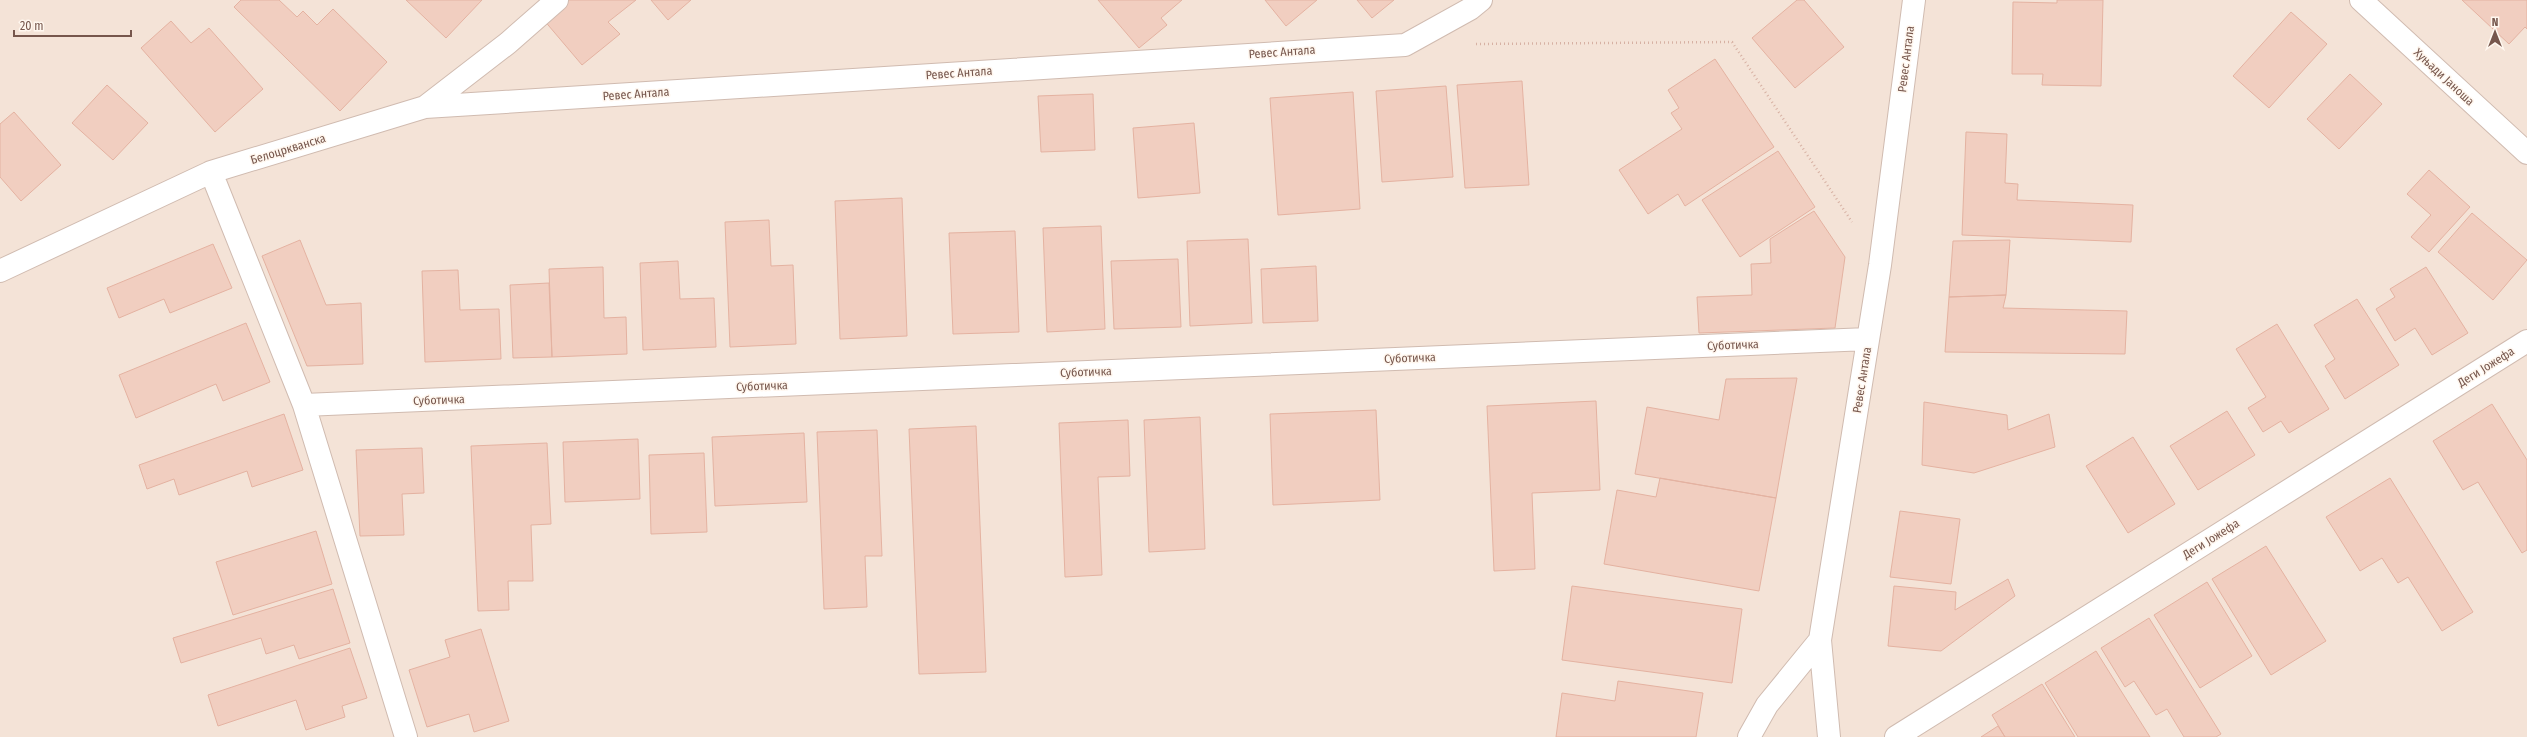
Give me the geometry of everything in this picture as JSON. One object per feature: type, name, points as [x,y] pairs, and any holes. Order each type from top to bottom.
[{"type":"street","name":"Белоцркванска","points":[[0,271],[211,172],[425,107],[508,43],[557,0]]},
{"type":"street","name":"Ревес Антала","points":[[425,107],[1405,44],[1470,9],[1481,0]]},
{"type":"street","name":"Ревес Антала","points":[[1829,737],[1820,640],[1880,265],[1914,0]]},
{"type":"street","name":"Хуњади Јаноша","points":[[2361,0],[2527,154]]},
{"type":"street","points":[[211,172],[304,405],[406,737]]},
{"type":"street","name":"Суботичка","points":[[304,405],[1868,339]]},
{"type":"street","name":"Деги Јожефа","points":[[1896,737],[2527,341]]},
{"type":"street","points":[[1749,737],[1767,705],[1820,640]]},
{"type":"path","points":[[1469,44],[1732,42],[1880,265]]},
{"type":"shaded area","points":[[0,0],[2527,0],[2527,737],[0,737]]},
{"type":"building","points":[[241,0],[279,0],[297,17],[303,11],[317,25],[333,9],[387,62],[340,111],[234,7]]},
{"type":"building","points":[[406,0],[482,0],[446,38]]},
{"type":"building","points":[[566,0],[636,0],[608,22],[620,34],[582,65],[543,19]]},
{"type":"building","points":[[651,0],[691,0],[668,20]]},
{"type":"building","points":[[1098,0],[1182,0],[1161,18],[1167,25],[1139,48]]},
{"type":"building","points":[[1265,0],[1317,0],[1286,26]]},
{"type":"building","points":[[1357,0],[1394,0],[1372,18]]},
{"type":"building","points":[[1797,0],[1804,0],[1844,47],[1795,88],[1752,38]]},
{"type":"building","points":[[2057,0],[2103,0],[2101,86],[2042,85],[2043,74],[2012,74],[2013,2],[2057,3]]},
{"type":"building","points":[[2462,0],[2527,0],[2527,29],[2525,27],[2509,44]]},
{"type":"building","points":[[2291,12],[2327,44],[2269,108],[2233,76]]},
{"type":"building","points":[[171,21],[191,43],[209,28],[263,89],[215,132],[141,48]]},
{"type":"building","points":[[1715,59],[1774,147],[1685,206],[1678,194],[1648,214],[1619,170],[1682,129],[1671,113],[1679,108],[1668,90]]},
{"type":"building","points":[[2350,74],[2382,104],[2339,149],[2307,119]]},
{"type":"building","points":[[1522,81],[1529,185],[1465,188],[1457,85]]},
{"type":"building","points":[[107,85],[148,123],[113,160],[72,123]]},
{"type":"building","points":[[1446,86],[1453,177],[1382,182],[1376,91]]},
{"type":"building","points":[[1353,92],[1360,209],[1278,215],[1270,98]]},
{"type":"building","points":[[1093,94],[1095,150],[1041,152],[1038,96]]},
{"type":"building","points":[[14,112],[61,165],[21,201],[0,177],[0,124]]},
{"type":"building","points":[[1194,123],[1200,193],[1138,198],[1133,128]]},
{"type":"building","points":[[1966,132],[2007,134],[2005,183],[2018,184],[2017,200],[2133,205],[2131,242],[1962,235]]},
{"type":"building","points":[[1778,151],[1815,207],[1740,257],[1702,200]]},
{"type":"building","points":[[2429,170],[2470,207],[2429,252],[2411,237],[2431,215],[2407,194]]},
{"type":"building","points":[[902,198],[907,336],[840,339],[835,201]]},
{"type":"building","points":[[1814,211],[1845,257],[1835,328],[1699,333],[1697,297],[1752,295],[1751,264],[1771,263],[1770,239]]},
{"type":"building","points":[[2472,213],[2527,260],[2493,300],[2438,252]]},
{"type":"building","points":[[769,220],[771,266],[793,265],[796,344],[730,347],[725,222]]},
{"type":"building","points":[[1101,226],[1105,329],[1047,332],[1043,228]]},
{"type":"building","points":[[1015,231],[1019,332],[953,334],[949,233]]},
{"type":"building","points":[[1248,239],[1252,323],[1190,326],[1187,241]]},
{"type":"building","points":[[300,240],[326,305],[361,303],[363,364],[307,366],[262,256]]},
{"type":"building","points":[[2010,240],[2006,295],[1949,297],[1953,241]]},
{"type":"building","points":[[213,244],[232,288],[170,313],[164,299],[119,318],[107,288]]},
{"type":"building","points":[[1178,259],[1181,327],[1114,329],[1111,261]]},
{"type":"building","points":[[678,261],[680,299],[714,298],[716,347],[643,350],[640,263]]},
{"type":"building","points":[[1316,266],[1318,321],[1263,323],[1261,269]]},
{"type":"building","points":[[603,267],[604,318],[626,317],[627,354],[552,357],[549,269]]},
{"type":"building","points":[[2426,267],[2468,333],[2432,355],[2415,328],[2395,341],[2376,309],[2395,297],[2390,289]]},
{"type":"building","points":[[458,270],[460,310],[499,309],[501,359],[425,362],[422,271]]},
{"type":"building","points":[[549,283],[552,357],[513,358],[510,285]]},
{"type":"building","points":[[2006,295],[2003,308],[2127,311],[2125,354],[1945,352],[1949,297]]},
{"type":"building","points":[[2357,299],[2399,365],[2345,399],[2325,366],[2335,359],[2314,325]]},
{"type":"building","points":[[246,323],[270,382],[223,401],[216,384],[136,418],[119,375]]},
{"type":"building","points":[[2277,324],[2329,409],[2289,433],[2281,421],[2263,432],[2248,408],[2266,397],[2236,349]]},
{"type":"building","points":[[1797,378],[1776,498],[1635,474],[1647,407],[1719,420],[1726,379]]},
{"type":"building","points":[[1596,401],[1600,490],[1532,493],[1535,569],[1494,571],[1487,406]]},
{"type":"building","points":[[1924,402],[2007,415],[2008,430],[2049,414],[2055,447],[1974,473],[1922,465]]},
{"type":"building","points":[[2492,404],[2527,460],[2527,550],[2522,553],[2478,482],[2463,490],[2433,441]]},
{"type":"building","points":[[1376,410],[1380,500],[1273,505],[1270,414]]},
{"type":"building","points":[[2227,411],[2255,455],[2198,490],[2170,446]]},
{"type":"building","points":[[284,414],[303,470],[252,487],[247,471],[179,495],[174,479],[147,489],[139,465]]},
{"type":"building","points":[[1200,417],[1205,549],[1149,552],[1144,420]]},
{"type":"building","points":[[1128,420],[1130,476],[1098,477],[1102,575],[1065,577],[1059,423]]},
{"type":"building","points":[[976,426],[986,672],[919,674],[909,429]]},
{"type":"building","points":[[877,430],[882,556],[865,556],[867,607],[824,609],[817,432]]},
{"type":"building","points":[[804,433],[807,502],[715,506],[712,437]]},
{"type":"building","points":[[2133,437],[2175,504],[2128,533],[2086,466]]},
{"type":"building","points":[[638,439],[640,499],[565,502],[563,442]]},
{"type":"building","points":[[547,443],[551,524],[531,525],[533,581],[508,581],[509,610],[478,611],[471,446]]},
{"type":"building","points":[[422,448],[424,493],[402,494],[404,535],[360,536],[356,450]]},
{"type":"building","points":[[704,453],[707,532],[651,534],[649,455]]},
{"type":"building","points":[[1660,478],[1776,498],[1759,591],[1604,564],[1617,490],[1656,497]]},
{"type":"building","points":[[2390,478],[2473,612],[2442,631],[2408,577],[2398,583],[2382,558],[2360,571],[2326,517]]},
{"type":"building","points":[[1900,511],[1960,519],[1951,584],[1890,577]]},
{"type":"building","points":[[316,531],[332,584],[233,615],[216,562]]},
{"type":"building","points":[[2266,546],[2326,641],[2271,675],[2212,579]]},
{"type":"building","points":[[2008,579],[2015,596],[1941,651],[1888,646],[1894,586],[1956,592],[1955,610]]},
{"type":"building","points":[[2207,582],[2252,656],[2200,688],[2154,615]]},
{"type":"building","points":[[1572,586],[1742,609],[1732,683],[1562,660]]},
{"type":"building","points":[[333,589],[350,643],[299,659],[294,645],[266,654],[261,638],[181,663],[173,638]]},
{"type":"building","points":[[2149,618],[2221,734],[2216,737],[2184,737],[2167,709],[2156,715],[2134,681],[2125,687],[2101,648]]},
{"type":"building","points":[[481,629],[509,721],[474,732],[469,714],[427,727],[409,670],[450,657],[445,640]]},
{"type":"building","points":[[350,648],[367,698],[342,706],[345,717],[306,730],[296,700],[218,726],[208,695]]},
{"type":"building","points":[[2096,651],[2150,737],[2078,737],[2045,683]]},
{"type":"building","points":[[1618,681],[1703,693],[1696,737],[1556,737],[1562,693],[1615,701]]},
{"type":"building","points":[[2042,684],[2075,737],[2005,737],[1992,715]]},
{"type":"building","points":[[1998,726],[2005,737],[1981,737]]}]
